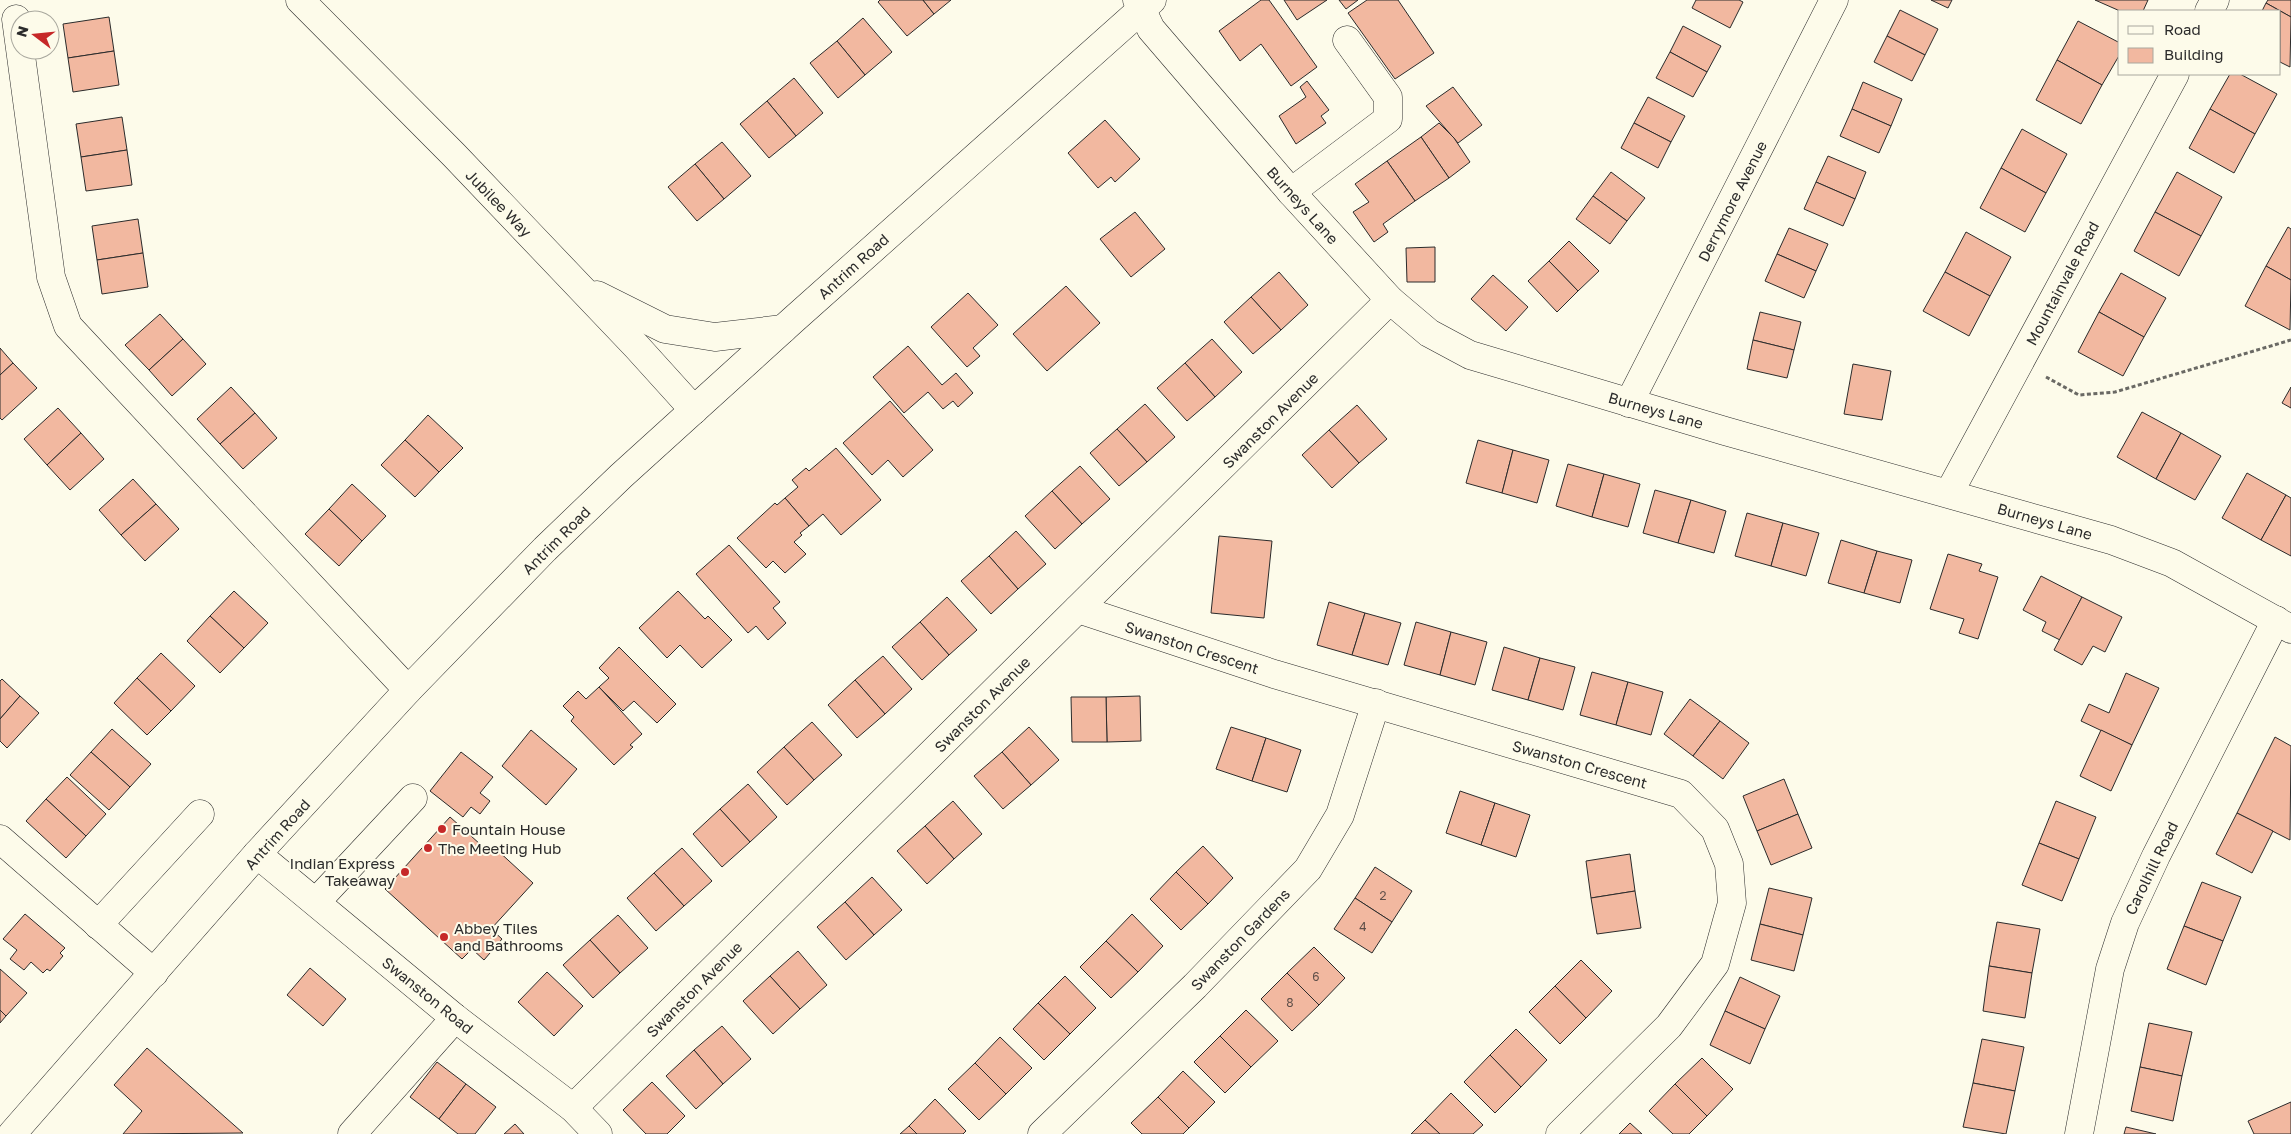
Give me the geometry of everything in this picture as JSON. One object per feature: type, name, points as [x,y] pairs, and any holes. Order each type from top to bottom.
[{"type":"street","name":"Jubilee Way","points":[[300,0],[454,155],[694,410]]},
{"type":"street","name":"Derrymore Avenue","points":[[1629,403],[1834,0]]},
{"type":"street","name":"Burneys Lane","points":[[1143,3],[1151,29],[1291,192],[1390,300],[1428,333],[1470,356],[2111,540],[2172,563],[2283,625]]},
{"type":"street","name":"Antrim Road","points":[[12,1134],[257,854],[408,690],[545,550],[694,410],[1143,3]]},
{"type":"street","points":[[1291,192],[1388,119],[1388,97],[1347,40]]},
{"type":"street","points":[[22,60],[51,277],[68,326],[408,690]]},
{"type":"street","name":"Mountainvale Road","points":[[1949,493],[2174,75]]},
{"type":"street","points":[[578,285],[664,329],[714,337],[783,329]]},
{"type":"street","name":"Swanston Avenue","points":[[573,1108],[1390,300]]},
{"type":"street","name":"Swanston Crescent","points":[[1078,609],[1274,674],[1681,794],[1715,830],[1729,864],[1732,903],[1715,964],[1669,1026],[1560,1134]]},
{"type":"street","name":"Carolhill Road","points":[[2079,1134],[2110,969],[2125,923],[2156,856],[2283,625]]},
{"type":"street","name":"Swanston Gardens","points":[[1042,1134],[1195,986],[1308,869],[1340,815],[1376,703]]},
{"type":"street","points":[[316,902],[413,798]]},
{"type":"street","points":[[98,925],[200,814]]},
{"type":"street","points":[[0,839],[154,973]]},
{"type":"street","name":"Swanston Road","points":[[257,854],[455,1018],[573,1108],[598,1134]]},
{"type":"street","points":[[352,1134],[455,1018]]},
{"type":"path","points":[[2019,363],[2079,395],[2115,392],[2291,340]]},
{"type":"building","points":[[880,0],[923,0],[934,14],[907,36],[878,2]]},
{"type":"building","points":[[923,0],[951,0],[934,14]]},
{"type":"building","points":[[1261,0],[1269,0],[1317,67],[1291,86],[1261,44],[1240,61],[1219,31]]},
{"type":"building","points":[[1284,0],[1327,0],[1297,20]]},
{"type":"building","points":[[1339,0],[1358,0],[1346,9]]},
{"type":"building","points":[[1367,0],[1398,0],[1434,53],[1395,79],[1348,13]]},
{"type":"building","points":[[1696,0],[1739,0],[1743,2],[1730,28],[1692,8]]},
{"type":"building","points":[[1931,0],[1952,0],[1948,8]]},
{"type":"building","points":[[2095,0],[2148,0],[2143,10],[2118,10]]},
{"type":"building","points":[[2268,0],[2291,0],[2291,17],[2281,10],[2266,3]]},
{"type":"building","points":[[2266,3],[2278,10],[2262,10]]},
{"type":"building","points":[[1900,10],[1938,29],[1925,55],[1887,36]]},
{"type":"building","points":[[2281,11],[2291,17],[2290,67],[2281,62]]},
{"type":"building","points":[[109,17],[114,51],[68,58],[63,24]]},
{"type":"building","points":[[863,18],[892,52],[865,75],[837,41]]},
{"type":"building","points":[[2078,21],[2118,42],[2118,57],[2102,85],[2057,60]]},
{"type":"building","points":[[1683,26],[1721,46],[1707,72],[1670,52]]},
{"type":"building","points":[[1887,36],[1925,55],[1912,81],[1874,62]]},
{"type":"building","points":[[837,41],[865,75],[838,98],[810,63]]},
{"type":"building","points":[[114,51],[119,85],[73,92],[68,58]]},
{"type":"building","points":[[1670,52],[1707,72],[1693,97],[1656,78]]},
{"type":"building","points":[[2057,60],[2102,85],[2081,124],[2036,100]]},
{"type":"building","points":[[2229,75],[2242,75],[2277,94],[2255,134],[2210,109]]},
{"type":"building","points":[[794,78],[823,113],[796,136],[767,101]]},
{"type":"building","points":[[1307,81],[1329,110],[1321,116],[1326,123],[1296,144],[1279,116],[1306,97],[1300,87]]},
{"type":"building","points":[[1863,82],[1902,99],[1891,126],[1852,109]]},
{"type":"building","points":[[1453,87],[1482,125],[1458,143],[1426,106]]},
{"type":"building","points":[[1648,97],[1685,116],[1671,142],[1634,123]]},
{"type":"building","points":[[767,101],[796,136],[769,158],[740,124]]},
{"type":"building","points":[[1852,109],[1891,126],[1879,153],[1840,136]]},
{"type":"building","points":[[2210,109],[2255,134],[2234,173],[2189,148]]},
{"type":"building","points":[[122,117],[127,150],[81,157],[76,124]]},
{"type":"building","points":[[1105,120],[1140,159],[1115,182],[1111,177],[1098,188],[1068,153]]},
{"type":"building","points":[[1439,123],[1454,138],[1470,162],[1449,178],[1421,137]]},
{"type":"building","points":[[1634,123],[1671,142],[1658,168],[1621,148]]},
{"type":"building","points":[[2022,129],[2067,154],[2046,193],[2001,168]]},
{"type":"building","points":[[1421,137],[1449,178],[1415,201],[1387,161]]},
{"type":"building","points":[[722,142],[751,176],[724,199],[695,164]]},
{"type":"building","points":[[127,150],[132,185],[86,191],[81,157]]},
{"type":"building","points":[[1828,156],[1866,172],[1855,199],[1816,182]]},
{"type":"building","points":[[1387,161],[1415,201],[1383,224],[1388,232],[1374,242],[1353,212],[1369,202],[1355,184]]},
{"type":"building","points":[[695,164],[724,199],[697,221],[668,187]]},
{"type":"building","points":[[2001,168],[2046,193],[2025,232],[1980,208]]},
{"type":"building","points":[[1611,172],[1645,198],[1627,221],[1593,196]]},
{"type":"building","points":[[2177,172],[2222,197],[2201,236],[2155,212]]},
{"type":"building","points":[[1816,182],[1855,199],[1843,226],[1804,209]]},
{"type":"building","points":[[1593,196],[1627,221],[1610,244],[1576,219]]},
{"type":"building","points":[[1135,212],[1165,249],[1131,277],[1100,239]]},
{"type":"building","points":[[2155,212],[2201,236],[2179,276],[2134,251]]},
{"type":"building","points":[[138,219],[143,253],[97,260],[92,226]]},
{"type":"building","points":[[2288,227],[2291,229],[2291,280],[2266,266]]},
{"type":"building","points":[[1789,228],[1828,244],[1816,271],[1777,254]]},
{"type":"building","points":[[1966,232],[2011,257],[1990,296],[1945,272]]},
{"type":"building","points":[[1569,241],[1599,271],[1578,291],[1549,261]]},
{"type":"building","points":[[1435,247],[1435,282],[1407,282],[1406,248]]},
{"type":"building","points":[[143,253],[148,287],[102,294],[97,260]]},
{"type":"building","points":[[1777,254],[1816,271],[1804,298],[1765,281]]},
{"type":"building","points":[[1549,261],[1578,291],[1557,312],[1528,281]]},
{"type":"building","points":[[2266,266],[2291,280],[2290,330],[2245,306]]},
{"type":"building","points":[[1279,272],[1308,305],[1281,330],[1251,297]]},
{"type":"building","points":[[1945,272],[1990,296],[1969,336],[1923,311]]},
{"type":"building","points":[[2121,273],[2166,298],[2144,337],[2099,312]]},
{"type":"building","points":[[1493,275],[1528,307],[1506,331],[1471,299]]},
{"type":"building","points":[[1066,286],[1100,323],[1047,371],[1013,334]]},
{"type":"building","points":[[968,293],[998,325],[973,348],[980,356],[967,367],[931,327]]},
{"type":"building","points":[[1251,297],[1281,330],[1253,354],[1224,322]]},
{"type":"building","points":[[1760,312],[1801,322],[1794,350],[1753,340]]},
{"type":"building","points":[[2099,312],[2144,337],[2123,376],[2078,352]]},
{"type":"building","points":[[160,314],[183,339],[149,370],[125,345]]},
{"type":"building","points":[[183,339],[206,364],[172,396],[149,370]]},
{"type":"building","points":[[1212,339],[1242,372],[1215,397],[1185,363]]},
{"type":"building","points":[[1753,340],[1794,350],[1787,378],[1747,369]]},
{"type":"building","points":[[908,346],[942,385],[956,373],[973,393],[958,407],[953,401],[943,409],[928,392],[904,413],[873,377]]},
{"type":"building","points":[[0,348],[13,363],[0,375]]},
{"type":"building","points":[[13,363],[37,388],[2,420],[0,418],[0,375]]},
{"type":"building","points":[[1185,363],[1215,397],[1187,421],[1157,388]]},
{"type":"building","points":[[1853,364],[1891,371],[1882,420],[1844,414]]},
{"type":"building","points":[[231,387],[255,413],[220,444],[197,419]]},
{"type":"building","points":[[2291,387],[2291,408],[2282,403]]},
{"type":"building","points":[[890,401],[933,450],[903,477],[888,460],[872,475],[843,443]]},
{"type":"building","points":[[1145,404],[1175,437],[1147,462],[1117,429]]},
{"type":"building","points":[[1357,405],[1387,439],[1359,463],[1329,430]]},
{"type":"building","points":[[58,408],[81,433],[47,465],[24,439]]},
{"type":"building","points":[[2142,412],[2181,433],[2156,479],[2117,457]]},
{"type":"building","points":[[255,413],[277,438],[243,469],[220,444]]},
{"type":"building","points":[[428,415],[463,448],[439,472],[405,440]]},
{"type":"building","points":[[1117,429],[1147,462],[1119,486],[1090,453]]},
{"type":"building","points":[[1329,430],[1359,463],[1332,488],[1302,455]]},
{"type":"building","points":[[81,433],[104,459],[70,490],[47,465]]},
{"type":"building","points":[[2181,433],[2221,456],[2195,500],[2156,479]]},
{"type":"building","points":[[405,440],[439,472],[415,497],[381,465]]},
{"type":"building","points":[[1478,440],[1513,450],[1502,493],[1466,483]]},
{"type":"building","points":[[836,448],[881,500],[841,535],[823,514],[809,526],[785,498],[798,487],[792,480],[806,468],[809,471]]},
{"type":"building","points":[[1513,450],[1549,460],[1537,503],[1502,493]]},
{"type":"building","points":[[1568,464],[1604,474],[1592,517],[1556,506]]},
{"type":"building","points":[[1080,466],[1110,499],[1082,524],[1052,491]]},
{"type":"building","points":[[2247,473],[2286,495],[2261,540],[2222,518]]},
{"type":"building","points":[[1604,474],[1640,484],[1628,527],[1592,517]]},
{"type":"building","points":[[133,479],[156,504],[121,535],[99,510]]},
{"type":"building","points":[[352,484],[386,516],[362,541],[329,509]]},
{"type":"building","points":[[1655,490],[1691,500],[1678,543],[1643,533]]},
{"type":"building","points":[[1052,491],[1082,524],[1055,549],[1025,516]]},
{"type":"building","points":[[2286,495],[2291,498],[2291,556],[2261,540]]},
{"type":"building","points":[[785,498],[809,526],[800,533],[802,535],[794,542],[806,554],[785,573],[773,561],[766,568],[737,538],[775,503],[777,505]]},
{"type":"building","points":[[1691,500],[1726,511],[1714,553],[1678,543]]},
{"type":"building","points":[[156,504],[179,529],[145,561],[121,535]]},
{"type":"building","points":[[329,509],[362,541],[339,566],[305,534]]},
{"type":"building","points":[[1747,513],[1783,523],[1771,566],[1735,556]]},
{"type":"building","points":[[1783,523],[1819,533],[1806,576],[1771,566]]},
{"type":"building","points":[[1016,531],[1046,564],[1018,589],[989,556]]},
{"type":"building","points":[[1219,536],[1272,541],[1264,618],[1211,613]]},
{"type":"building","points":[[1841,540],[1877,551],[1864,593],[1828,583]]},
{"type":"building","points":[[729,545],[780,602],[773,608],[786,623],[768,640],[756,626],[748,633],[696,574]]},
{"type":"building","points":[[1877,551],[1912,560],[1900,603],[1864,593]]},
{"type":"building","points":[[1948,554],[1982,564],[1979,571],[1998,577],[1978,639],[1959,633],[1964,619],[1930,609]]},
{"type":"building","points":[[989,556],[1018,589],[991,614],[961,581]]},
{"type":"building","points":[[2041,576],[2082,597],[2060,640],[2042,631],[2046,622],[2023,610]]},
{"type":"building","points":[[234,591],[268,623],[244,648],[210,616]]},
{"type":"building","points":[[678,591],[705,619],[708,616],[732,640],[702,668],[680,645],[667,658],[639,628]]},
{"type":"building","points":[[947,597],[977,630],[949,655],[920,622]]},
{"type":"building","points":[[2082,597],[2122,617],[2105,652],[2093,646],[2082,665],[2054,650]]},
{"type":"building","points":[[1329,602],[1365,613],[1352,655],[1317,645]]},
{"type":"building","points":[[1365,613],[1401,623],[1388,665],[1352,655]]},
{"type":"building","points":[[210,616],[244,648],[220,673],[187,641]]},
{"type":"building","points":[[920,622],[949,655],[922,680],[892,647]]},
{"type":"building","points":[[1416,622],[1451,632],[1440,675],[1404,665]]},
{"type":"building","points":[[1451,632],[1487,642],[1475,685],[1440,675]]},
{"type":"building","points":[[619,647],[676,704],[657,723],[634,701],[623,711],[599,687],[609,678],[599,668]]},
{"type":"building","points":[[1504,647],[1540,658],[1528,700],[1492,690]]},
{"type":"building","points":[[161,653],[195,686],[171,711],[137,678]]},
{"type":"building","points":[[883,656],[912,689],[885,714],[855,680]]},
{"type":"building","points":[[1540,658],[1575,667],[1563,710],[1528,700]]},
{"type":"building","points":[[1592,672],[1628,682],[1616,725],[1580,715]]},
{"type":"building","points":[[2126,673],[2159,688],[2132,745],[2081,721],[2089,704],[2109,713]]},
{"type":"building","points":[[137,678],[171,711],[147,735],[114,703]]},
{"type":"building","points":[[2,679],[20,696],[0,719],[0,681]]},
{"type":"building","points":[[855,680],[885,714],[857,738],[828,705]]},
{"type":"building","points":[[1628,682],[1663,692],[1651,735],[1616,725]]},
{"type":"building","points":[[599,687],[642,734],[630,745],[633,747],[614,765],[571,721],[574,717],[563,706],[578,691],[586,699]]},
{"type":"building","points":[[20,696],[39,713],[7,748],[0,741],[0,719]]},
{"type":"building","points":[[1140,696],[1141,741],[1107,742],[1106,697]]},
{"type":"building","points":[[1071,697],[1106,697],[1107,742],[1072,742]]},
{"type":"building","points":[[1690,699],[1720,721],[1693,756],[1664,734]]},
{"type":"building","points":[[1720,721],[1749,743],[1723,779],[1693,756]]},
{"type":"building","points":[[812,722],[842,755],[814,780],[784,747]]},
{"type":"building","points":[[1029,727],[1059,760],[1031,785],[1002,752]]},
{"type":"building","points":[[1231,727],[1266,738],[1252,781],[1216,769]]},
{"type":"building","points":[[112,729],[151,764],[130,787],[91,752]]},
{"type":"building","points":[[531,730],[577,769],[546,805],[502,766]]},
{"type":"building","points":[[2101,730],[2132,745],[2111,791],[2080,776]]},
{"type":"building","points":[[2275,737],[2291,746],[2290,840],[2237,813]]},
{"type":"building","points":[[1266,738],[1301,750],[1287,792],[1252,781]]},
{"type":"building","points":[[784,747],[814,780],[787,805],[757,772]]},
{"type":"building","points":[[91,752],[130,787],[109,810],[70,775]]},
{"type":"building","points":[[461,752],[493,777],[480,793],[490,801],[480,814],[471,807],[463,817],[430,791]]},
{"type":"building","points":[[1002,752],[1031,785],[1003,809],[974,776]]},
{"type":"building","points":[[67,777],[106,814],[86,836],[46,799]]},
{"type":"building","points":[[1784,779],[1798,814],[1757,831],[1743,796]]},
{"type":"building","points":[[748,784],[777,817],[750,842],[720,809]]},
{"type":"building","points":[[1460,791],[1495,803],[1481,845],[1446,833]]},
{"type":"building","points":[[46,799],[86,836],[66,858],[26,821]]},
{"type":"building","points":[[953,801],[982,834],[954,859],[925,826]]},
{"type":"building","points":[[2056,801],[2096,817],[2079,859],[2039,843]]},
{"type":"building","points":[[1495,803],[1530,815],[1516,857],[1481,845]]},
{"type":"building","points":[[720,809],[750,842],[722,867],[693,834]]},
{"type":"building","points":[[2237,813],[2273,831],[2252,873],[2216,854]]},
{"type":"building","points":[[1798,814],[1812,848],[1771,865],[1757,831]]},
{"type":"building","points":[[450,817],[491,854],[496,849],[533,883],[491,929],[502,939],[484,960],[472,949],[462,959],[385,889]]},
{"type":"building","points":[[925,826],[954,859],[927,884],[897,851]]},
{"type":"building","points":[[2039,843],[2079,859],[2062,901],[2022,885]]},
{"type":"building","points":[[1203,846],[1233,878],[1208,904],[1176,872]]},
{"type":"building","points":[[682,848],[712,881],[684,906],[654,873]]},
{"type":"building","points":[[1630,854],[1635,891],[1591,898],[1586,861]]},
{"type":"building","points":[[1375,867],[1412,891],[1392,922],[1355,898]]},
{"type":"building","points":[[1176,872],[1208,904],[1181,930],[1150,899]]},
{"type":"building","points":[[654,873],[684,906],[656,931],[627,898]]},
{"type":"building","points":[[872,877],[902,910],[874,935],[845,902]]},
{"type":"building","points":[[2202,882],[2241,897],[2223,941],[2184,926]]},
{"type":"building","points":[[1769,888],[1812,898],[1803,935],[1760,924]]},
{"type":"building","points":[[1635,891],[1641,928],[1597,934],[1591,898]]},
{"type":"building","points":[[1355,898],[1392,922],[1372,953],[1334,929]]},
{"type":"building","points":[[845,902],[874,935],[846,960],[817,927]]},
{"type":"building","points":[[25,914],[65,948],[60,953],[63,956],[50,971],[47,969],[43,973],[31,962],[24,970],[10,959],[17,950],[3,939]]},
{"type":"building","points":[[1132,914],[1163,946],[1138,972],[1106,941]]},
{"type":"building","points":[[618,915],[648,948],[620,973],[590,940]]},
{"type":"building","points":[[1997,922],[2040,929],[2032,973],[1989,966]]},
{"type":"building","points":[[1760,924],[1803,935],[1794,971],[1751,960]]},
{"type":"building","points":[[2184,926],[2223,941],[2206,985],[2167,969]]},
{"type":"building","points":[[590,940],[620,973],[593,998],[563,965]]},
{"type":"building","points":[[1106,941],[1138,972],[1111,998],[1080,967]]},
{"type":"building","points":[[1314,947],[1345,978],[1319,1005],[1287,973]]},
{"type":"building","points":[[798,951],[827,985],[800,1009],[770,976]]},
{"type":"building","points":[[1581,960],[1612,991],[1586,1018],[1555,986]]},
{"type":"building","points":[[1989,966],[2032,973],[2025,1018],[1983,1011]]},
{"type":"building","points":[[310,968],[346,999],[323,1026],[287,995]]},
{"type":"building","points":[[0,969],[27,993],[6,1016],[0,1010]]},
{"type":"building","points":[[547,972],[583,1006],[554,1036],[518,1002]]},
{"type":"building","points":[[1287,973],[1319,1005],[1292,1031],[1261,999]]},
{"type":"building","points":[[770,976],[800,1009],[773,1034],[743,1001]]},
{"type":"building","points":[[1065,976],[1096,1008],[1070,1034],[1038,1003]]},
{"type":"building","points":[[1740,977],[1780,996],[1765,1029],[1725,1011]]},
{"type":"building","points":[[1555,986],[1586,1018],[1560,1044],[1529,1012]]},
{"type":"building","points":[[1038,1003],[1070,1034],[1044,1060],[1013,1029]]},
{"type":"building","points":[[0,1010],[6,1016],[0,1023]]},
{"type":"building","points":[[1246,1010],[1278,1041],[1251,1067],[1220,1036]]},
{"type":"building","points":[[1725,1011],[1765,1029],[1750,1064],[1710,1045]]},
{"type":"building","points":[[2149,1023],[2192,1032],[2182,1076],[2140,1067]]},
{"type":"building","points":[[722,1026],[751,1059],[723,1084],[694,1050]]},
{"type":"building","points":[[1516,1029],[1547,1060],[1521,1087],[1490,1055]]},
{"type":"building","points":[[1220,1036],[1251,1067],[1225,1093],[1194,1062]]},
{"type":"building","points":[[1000,1037],[1032,1068],[1006,1094],[975,1063]]},
{"type":"building","points":[[1982,1039],[2024,1047],[2015,1091],[1973,1083]]},
{"type":"building","points":[[147,1048],[243,1133],[123,1134],[142,1111],[114,1085]]},
{"type":"building","points":[[694,1050],[723,1084],[696,1109],[666,1076]]},
{"type":"building","points":[[1490,1055],[1521,1087],[1495,1113],[1464,1082]]},
{"type":"building","points":[[1702,1058],[1733,1089],[1707,1116],[1675,1084]]},
{"type":"building","points":[[437,1062],[466,1084],[439,1119],[410,1097]]},
{"type":"building","points":[[975,1063],[1006,1094],[979,1120],[948,1089]]},
{"type":"building","points":[[2140,1067],[2182,1076],[2173,1121],[2131,1111]]},
{"type":"building","points":[[1183,1071],[1215,1102],[1189,1128],[1158,1097]]},
{"type":"building","points":[[652,1082],[685,1116],[667,1134],[646,1134],[623,1110]]},
{"type":"building","points":[[1973,1083],[2015,1091],[2006,1134],[1963,1127]]},
{"type":"building","points":[[466,1084],[496,1107],[475,1134],[458,1134],[439,1119]]},
{"type":"building","points":[[1675,1084],[1707,1116],[1689,1134],[1673,1134],[1649,1111]]},
{"type":"building","points":[[1451,1093],[1483,1125],[1473,1134],[1440,1134],[1425,1120]]},
{"type":"building","points":[[1158,1097],[1189,1128],[1183,1134],[1142,1134],[1131,1123]]},
{"type":"building","points":[[935,1099],[966,1131],[963,1134],[917,1134],[909,1126]]},
{"type":"building","points":[[2291,1102],[2291,1134],[2254,1134],[2248,1121]]},
{"type":"building","points":[[1425,1120],[1440,1134],[1411,1134]]},
{"type":"building","points":[[1630,1123],[1642,1134],[1619,1134]]},
{"type":"building","points":[[515,1124],[524,1134],[504,1134]]},
{"type":"building","points":[[909,1126],[917,1134],[900,1134]]},
{"type":"building","points":[[2126,1127],[2156,1134],[2124,1134]]},
{"type":"place","name":"Fountain House","points":[[442,829]]},
{"type":"place","name":"The Meeting Hub","points":[[428,848]]},
{"type":"place","name":"Indian Express Takeaway","points":[[405,872]]},
{"type":"place","name":"Abbey Tiles and Bathrooms","points":[[444,937]]}]
